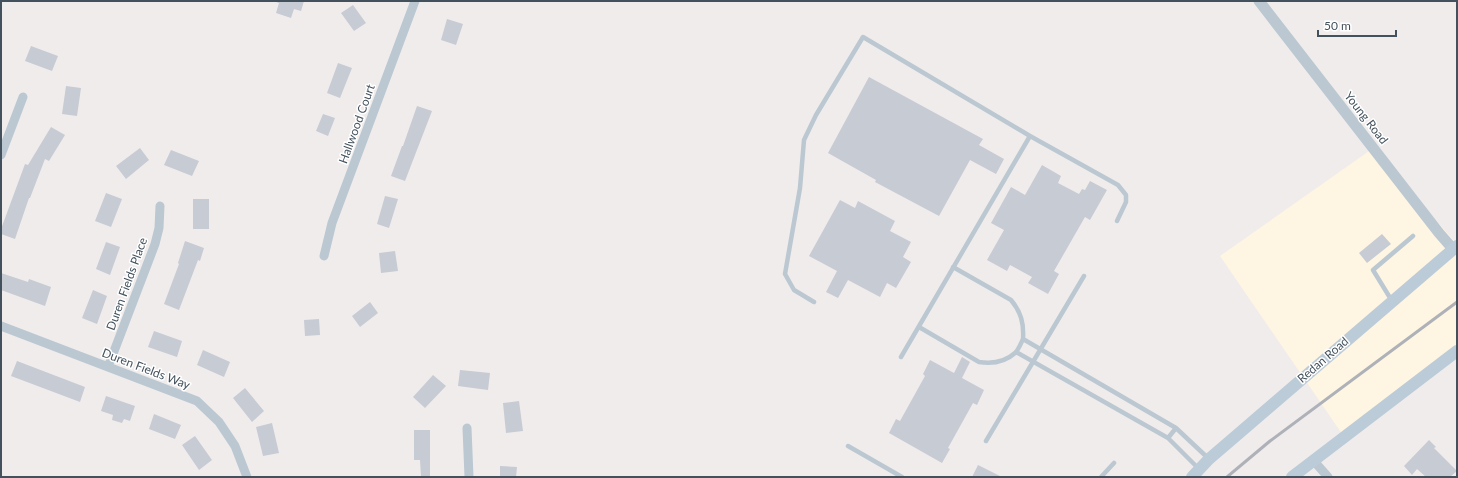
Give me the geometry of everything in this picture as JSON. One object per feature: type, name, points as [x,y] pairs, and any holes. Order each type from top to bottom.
[{"type":"main road","name":"Redan Road","points":[[1195,473],[1209,459],[1455,248]]},
{"type":"main road","points":[[1292,477],[1457,351]]},
{"type":"street","name":"Hallwood Court","points":[[324,256],[332,223],[415,1]]},
{"type":"street","name":"Young Road","points":[[1259,1],[1439,233],[1455,248]]},
{"type":"street","points":[[1,155],[23,96]]},
{"type":"street","name":"Duren Fields Place","points":[[108,368],[154,244],[159,228],[160,206]]},
{"type":"street","name":"Duren Fields Way","points":[[1,326],[197,401],[219,422],[235,446],[247,477]]},
{"type":"street","points":[[467,428],[469,477]]},
{"type":"street","points":[[1313,460],[1328,477]]},
{"type":"lane","points":[[814,302],[794,290],[785,274],[800,188],[804,140],[816,115],[863,38],[1030,136],[1118,185],[1126,195],[1126,202],[1117,221]]},
{"type":"lane","points":[[901,358],[1030,136]]},
{"type":"lane","points":[[1392,301],[1373,270],[1413,236]]},
{"type":"lane","points":[[919,327],[979,362],[989,364],[1000,361],[1016,352],[1023,338],[1024,327],[1018,308],[1011,300],[954,267]]},
{"type":"lane","points":[[986,441],[1084,276]]},
{"type":"lane","points":[[1023,338],[1176,428],[1209,459]]},
{"type":"lane","points":[[1016,352],[1168,438],[1195,473]]},
{"type":"lane","points":[[1168,438],[1176,428]]},
{"type":"lane","points":[[848,446],[902,477]]},
{"type":"lane","points":[[1101,477],[1114,463]]},
{"type":"shaded area","points":[[1372,149],[1457,244],[1457,353],[1347,441],[1220,256]]},
{"type":"building","points":[[276,1],[304,1],[301,11],[294,9],[291,18],[276,13],[279,3]]},
{"type":"building","points":[[353,5],[366,23],[354,31],[341,13]]},
{"type":"building","points":[[447,19],[463,24],[456,45],[441,40]]},
{"type":"building","points":[[31,46],[58,56],[52,71],[25,61]]},
{"type":"building","points":[[338,63],[352,68],[340,98],[327,93]]},
{"type":"building","points":[[869,77],[983,139],[979,145],[1004,159],[996,174],[970,160],[939,216],[875,182],[876,180],[828,153]]},
{"type":"building","points":[[66,86],[81,88],[77,116],[62,114]]},
{"type":"building","points":[[417,106],[432,111],[405,181],[391,176]]},
{"type":"building","points":[[323,114],[335,118],[328,136],[316,131]]},
{"type":"building","points":[[51,127],[65,135],[49,161],[45,159],[29,198],[15,239],[1,234],[1,229],[25,164],[28,165]]},
{"type":"building","points":[[140,148],[149,160],[126,179],[116,166]]},
{"type":"building","points":[[171,150],[199,161],[192,176],[164,165]]},
{"type":"building","points":[[1042,165],[1061,176],[1058,183],[1079,194],[1082,189],[1085,190],[1090,181],[1107,190],[1090,220],[1085,217],[1054,271],[1059,274],[1048,294],[1028,283],[1032,277],[1010,265],[1007,271],[987,260],[1004,230],[991,223],[1011,187],[1025,195]]},
{"type":"building","points":[[106,193],[122,199],[111,227],[95,221]]},
{"type":"building","points":[[385,196],[398,199],[389,228],[377,224]]},
{"type":"building","points":[[193,199],[209,199],[209,229],[193,229]]},
{"type":"building","points":[[840,200],[855,208],[858,201],[895,221],[890,231],[911,242],[903,257],[911,262],[896,288],[887,283],[880,297],[848,280],[838,298],[826,292],[837,271],[809,256]]},
{"type":"building","points":[[1382,234],[1391,244],[1367,263],[1359,253]]},
{"type":"building","points":[[185,241],[204,248],[179,310],[164,304],[179,264],[178,263]]},
{"type":"building","points":[[106,242],[120,247],[110,275],[96,269]]},
{"type":"building","points":[[395,251],[398,271],[381,273],[379,253]]},
{"type":"building","points":[[1,273],[28,282],[29,279],[51,287],[45,306],[1,290]]},
{"type":"building","points":[[93,290],[107,296],[97,324],[82,318]]},
{"type":"building","points":[[370,302],[378,313],[360,327],[352,316]]},
{"type":"building","points":[[319,319],[320,335],[305,336],[304,320]]},
{"type":"building","points":[[154,331],[182,341],[177,357],[148,347]]},
{"type":"building","points":[[203,350],[230,362],[224,377],[197,365]]},
{"type":"building","points":[[962,357],[970,362],[962,378],[984,390],[977,405],[973,403],[948,448],[950,449],[942,463],[889,433],[896,419],[900,421],[925,376],[923,374],[930,360],[954,373]]},
{"type":"building","points":[[17,361],[85,387],[80,402],[11,376]]},
{"type":"building","points":[[460,370],[490,373],[488,390],[458,386]]},
{"type":"building","points":[[433,375],[446,386],[425,408],[413,397]]},
{"type":"building","points":[[245,388],[264,411],[252,422],[233,398]]},
{"type":"building","points":[[106,396],[135,406],[130,421],[124,419],[122,423],[112,420],[113,415],[101,411]]},
{"type":"building","points":[[519,401],[523,431],[506,433],[503,403]]},
{"type":"building","points":[[154,414],[181,425],[175,439],[149,429]]},
{"type":"building","points":[[272,423],[279,453],[263,456],[256,427]]},
{"type":"building","points":[[414,430],[430,430],[430,477],[421,477],[420,460],[414,460]]},
{"type":"building","points":[[195,436],[212,460],[199,470],[182,445]]},
{"type":"building","points":[[1429,440],[1436,447],[1434,448],[1457,471],[1450,477],[1426,477],[1417,469],[1412,475],[1404,466]]},
{"type":"building","points":[[978,465],[1002,477],[972,477]]},
{"type":"building","points":[[500,466],[517,467],[516,477],[500,477]]},
{"type":"railway","points":[[1227,477],[1270,441],[1457,302]]}]
